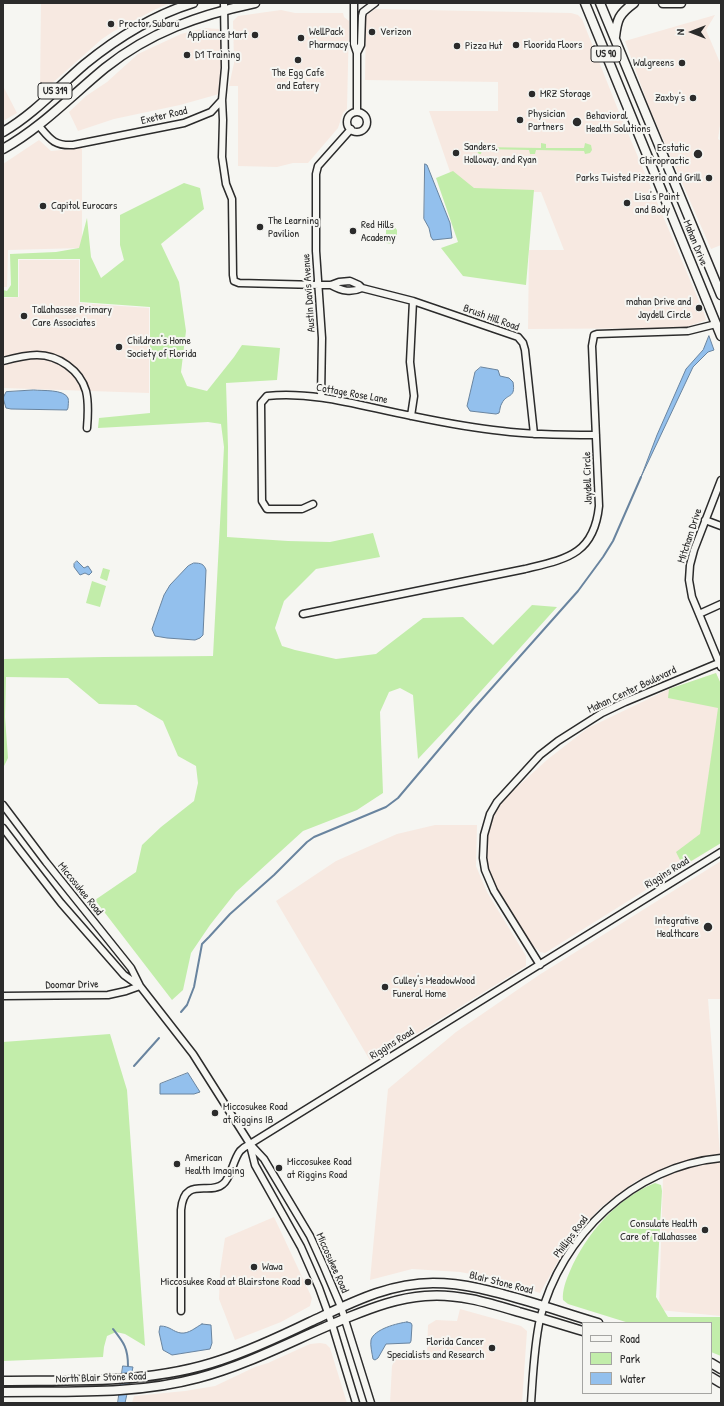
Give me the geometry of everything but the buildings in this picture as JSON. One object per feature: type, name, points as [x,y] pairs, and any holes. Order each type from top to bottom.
[{"type":"main road","name":"US 319","points":[[3,132],[31,113],[105,49],[140,26],[160,16],[193,3]]},
{"type":"main road","name":"US 319","points":[[3,149],[39,126],[107,67],[136,46],[163,31],[224,6],[255,3]]},
{"type":"main road","name":"Mahan Drive","points":[[585,3],[719,325],[721,336]]},
{"type":"main road","name":"Mahan Drive","points":[[600,3],[721,295]]},
{"type":"main road","points":[[614,38],[616,22],[619,16],[634,3]]},
{"type":"main road","points":[[663,3],[681,3]]},
{"type":"main road","points":[[31,113],[39,126]]},
{"type":"main road","points":[[642,143],[655,137]]},
{"type":"main road","name":"Blair Stone Road","points":[[328,1313],[395,1287],[432,1283],[465,1285],[487,1289],[595,1322]]},
{"type":"main road","name":"Blair Stone Road","points":[[332,1324],[390,1302],[426,1295],[465,1298],[487,1302],[582,1331]]},
{"type":"main road","name":"North Blair Stone Road","points":[[3,1381],[125,1379],[182,1371],[222,1360],[243,1352],[328,1313]]},
{"type":"main road","name":"North Blair Stone Road","points":[[3,1392],[124,1390],[182,1382],[220,1372],[248,1362],[332,1324]]},
{"type":"main road","points":[[712,1364],[721,1369]]},
{"type":"main road","points":[[146,1377],[146,1388]]},
{"type":"main road","points":[[712,1378],[721,1383]]},
{"type":"street","name":"Austin Davis Avenue","points":[[354,3],[354,44],[358,53]]},
{"type":"street","name":"Austin Davis Avenue","points":[[357,112],[358,53],[361,44],[362,16],[363,12],[375,3]]},
{"type":"street","points":[[222,100],[226,68],[224,6]]},
{"type":"street","name":"Exeter Road","points":[[39,126],[50,139],[57,144],[64,146],[73,145],[184,123],[211,112],[222,100]]},
{"type":"street","name":"Brush Hill Road","points":[[222,100],[222,157],[226,184],[232,199],[234,281],[239,283],[319,285],[331,285],[339,282],[350,281],[362,288],[413,301],[518,337],[523,343],[525,350],[534,434]]},
{"type":"street","name":"Austin Davis Avenue","points":[[357,112],[364,115],[367,121],[363,129],[360,131],[351,129],[347,120],[351,114],[357,112]]},
{"type":"street","name":"Austin Davis Avenue","points":[[322,397],[322,338],[316,247],[316,174],[318,166],[351,129]]},
{"type":"street","name":"Brush Hill Road","points":[[331,285],[346,291],[355,291],[362,288]]},
{"type":"street","points":[[411,416],[414,396],[410,362],[413,301]]},
{"type":"street","name":"Jaydell Circle","points":[[303,614],[525,569],[560,561],[568,557],[586,543],[594,528],[598,516],[599,506],[592,346],[594,335],[688,331],[719,325]]},
{"type":"street","points":[[3,361],[29,355],[38,355],[54,358],[69,366],[81,380],[86,390],[88,411],[87,428]]},
{"type":"street","name":"Cottage Rose Lane","points":[[313,504],[302,509],[273,510],[264,507],[262,501],[261,403],[267,396],[279,395],[322,397],[348,401],[411,416],[501,431],[534,434],[596,436]]},
{"type":"street","name":"Mitcham Drive","points":[[720,664],[690,589],[689,573],[694,550],[721,480]]},
{"type":"street","points":[[705,520],[721,526]]},
{"type":"street","points":[[699,614],[721,604]]},
{"type":"street","name":"Mahan Center Boulevard","points":[[540,965],[494,891],[485,870],[483,858],[484,835],[490,814],[497,802],[540,755],[558,741],[609,710],[720,664]]},
{"type":"street","name":"Miccosukee Road","points":[[3,805],[46,862],[131,968],[140,986],[193,1054],[250,1144],[264,1159],[300,1218],[324,1266],[341,1307],[371,1403]]},
{"type":"street","name":"Miccosukee Road","points":[[3,828],[61,902],[124,976],[140,986]]},
{"type":"street","name":"Riggins Road","points":[[181,1311],[181,1210],[183,1199],[190,1191],[194,1189],[216,1187],[223,1184],[240,1152],[250,1144],[721,852]]},
{"type":"street","points":[[35,870],[46,862]]},
{"type":"street","name":"Doomar Drive","points":[[3,996],[108,995],[140,986]]},
{"type":"street","name":"Miccosukee Road","points":[[250,1144],[255,1165],[300,1247],[319,1288],[332,1324],[356,1403]]},
{"type":"street","name":"Phillips Road","points":[[531,1403],[535,1351],[540,1318],[556,1275],[570,1251],[585,1231],[613,1204],[631,1190],[659,1175],[696,1162],[721,1158]]},
{"type":"shaded area","points":[[41,3],[170,3],[114,31],[102,39],[40,94]]},
{"type":"shaded area","points":[[375,9],[571,13],[578,15],[582,19],[619,112],[706,320],[684,328],[528,329],[529,250],[564,250],[541,192],[457,192],[429,111],[498,111],[498,82],[365,80],[366,16]]},
{"type":"shaded area","points":[[281,10],[295,13],[343,13],[344,17],[349,21],[347,109],[343,113],[338,128],[308,163],[293,163],[277,167],[238,166],[238,86],[229,86],[234,63],[233,21],[238,16]]},
{"type":"shaded area","points":[[715,15],[706,30],[721,65],[721,118],[718,139],[721,141],[721,245],[711,249],[649,107],[625,41]]},
{"type":"shaded area","points":[[204,28],[219,29],[221,59],[219,94],[180,105],[114,119],[78,131],[69,112],[86,96],[107,82],[138,54],[181,34]]},
{"type":"shaded area","points":[[3,86],[17,113],[3,121]]},
{"type":"shaded area","name":"Capitol Eurocars","points":[[39,140],[51,151],[82,148],[82,248],[8,250],[7,287],[3,287],[3,164]]},
{"type":"shaded area","points":[[19,260],[79,260],[79,303],[149,308],[149,393],[3,388],[3,298],[19,297]]},
{"type":"shaded area","points":[[716,673],[721,684],[721,843],[545,953],[540,952],[533,946],[490,877],[485,851],[486,835],[490,822],[498,806],[548,759],[588,728],[669,689]]},
{"type":"shaded area","points":[[435,825],[477,825],[476,866],[487,892],[526,956],[526,966],[371,1062],[276,901],[336,861],[397,834]]},
{"type":"shaded area","points":[[721,861],[721,999],[708,999],[720,1154],[706,1156],[666,1167],[636,1181],[600,1208],[584,1226],[557,1263],[540,1293],[493,1278],[460,1272],[412,1269],[370,1280],[388,1089],[456,1032],[539,975]]},
{"type":"shaded area","points":[[721,1161],[721,1316],[659,1310],[663,1177],[685,1169]]},
{"type":"shaded area","points":[[274,1217],[312,1298],[310,1306],[281,1322],[235,1340],[219,1299],[220,1271],[225,1238]]},
{"type":"shaded area","points":[[460,1309],[521,1326],[527,1331],[522,1403],[390,1403],[392,1366],[395,1359],[421,1360],[427,1353],[428,1325],[436,1320],[457,1321]]},
{"type":"shaded area","points":[[310,1344],[326,1344],[330,1348],[347,1403],[132,1403],[134,1396],[185,1391],[215,1386],[255,1367],[268,1363]]},
{"type":"green space","points":[[479,143],[482,143],[482,147],[541,148],[541,143],[546,144],[546,148],[584,148],[585,143],[591,145],[592,150],[590,153],[585,154],[584,151],[536,150],[535,154],[530,154],[529,150],[482,149],[481,154],[479,154],[476,148]]},
{"type":"green space","points":[[453,171],[474,188],[534,190],[526,285],[463,276],[441,248],[458,242],[436,178]]},
{"type":"green space","points":[[184,183],[200,188],[204,209],[161,244],[179,282],[186,331],[181,372],[187,386],[207,391],[242,345],[280,348],[277,380],[226,383],[228,447],[227,537],[330,542],[373,533],[380,557],[316,569],[284,601],[275,628],[282,646],[336,659],[376,654],[423,618],[463,617],[493,645],[532,605],[557,607],[418,759],[413,695],[400,688],[389,692],[380,712],[383,793],[357,810],[303,831],[236,892],[210,925],[191,953],[183,990],[172,1000],[95,900],[136,872],[142,845],[161,827],[194,801],[198,783],[196,766],[178,756],[163,721],[136,705],[99,704],[68,678],[6,677],[5,717],[8,758],[3,768],[3,659],[213,656],[224,447],[221,424],[208,422],[98,428],[99,418],[150,413],[150,307],[80,302],[80,259],[18,259],[18,297],[3,297],[3,290],[7,291],[11,285],[10,254],[56,252],[79,248],[87,218],[91,257],[101,278],[124,260],[120,245],[120,215]]},
{"type":"green space","points":[[386,223],[391,223],[397,230],[397,237],[393,244],[386,243]]},
{"type":"green space","points":[[103,568],[110,570],[107,581],[100,578]]},
{"type":"green space","points":[[92,581],[106,586],[100,607],[86,603]]},
{"type":"green space","points":[[716,673],[721,684],[721,843],[683,866],[676,852],[700,834],[718,708],[668,698],[669,689]]},
{"type":"green space","points":[[110,1034],[127,1090],[145,1346],[125,1334],[116,1332],[107,1336],[103,1357],[3,1361],[3,1042]]},
{"type":"green space","points":[[655,1183],[661,1185],[662,1191],[656,1297],[668,1317],[721,1317],[721,1356],[712,1352],[712,1322],[626,1322],[568,1304],[563,1300],[564,1289],[570,1271],[577,1257],[594,1231],[616,1208],[641,1190]]},
{"type":"water","points":[[425,164],[427,165],[450,223],[452,238],[433,240],[424,219]]},
{"type":"water","points":[[709,336],[714,350],[708,352],[693,367],[641,477],[657,435],[686,369],[703,350]]},
{"type":"water","points":[[481,367],[498,370],[500,376],[509,378],[513,382],[513,391],[504,400],[499,413],[496,414],[470,411],[467,406],[475,372]]},
{"type":"water","points":[[34,390],[58,392],[66,395],[68,398],[67,410],[6,408],[3,398],[6,392]]},
{"type":"water","points":[[77,561],[84,568],[88,566],[92,572],[89,575],[85,573],[80,575],[74,567],[74,564]]},
{"type":"water","points":[[194,563],[202,564],[206,570],[203,635],[195,640],[155,636],[152,629],[164,595],[170,585],[188,566]]},
{"type":"water","points":[[188,1073],[200,1092],[194,1094],[160,1094],[160,1084]]},
{"type":"water","points":[[407,1322],[411,1323],[412,1325],[410,1343],[386,1344],[378,1358],[375,1360],[373,1359],[371,1340],[373,1336],[387,1327]]},
{"type":"water","points":[[202,1324],[211,1325],[212,1343],[210,1349],[172,1355],[163,1350],[159,1332],[160,1326],[184,1333]]},
{"type":"water","points":[[123,1366],[133,1367],[125,1403],[118,1403]]},
{"type":"waterway","points":[[181,1012],[187,1005],[194,987],[202,944],[230,914],[274,875],[307,842],[314,837],[386,807],[398,798],[474,708],[578,591],[613,541],[641,477]]},
{"type":"waterway","points":[[134,1066],[159,1038]]},
{"type":"waterway","points":[[113,1329],[125,1346],[128,1366]]},
{"type":"place","name":"Proctor Subaru","points":[[111,24]]},
{"type":"place","name":"Verizon","points":[[372,32]]},
{"type":"place","name":"Appliance Mart","points":[[255,35]]},
{"type":"place","name":"WellPack Pharmacy","points":[[301,38]]},
{"type":"place","name":"Floorida Floors","points":[[516,45]]},
{"type":"place","name":"Pizza Hut","points":[[457,46]]},
{"type":"place","name":"D1 Training","points":[[187,55]]},
{"type":"place","name":"The Egg Cafe and Eatery","points":[[298,60]]},
{"type":"place","name":"Walgreens","points":[[682,63]]},
{"type":"place","name":"MRZ Storage","points":[[532,94]]},
{"type":"place","name":"Zaxby's","points":[[693,98]]},
{"type":"place","name":"Physician Partners","points":[[520,120]]},
{"type":"place","name":"Behavioral Health Solutions","points":[[577,122]]},
{"type":"place","name":"Sanders, Holloway, and Ryan","points":[[456,153]]},
{"type":"place","name":"Ecstatic Chiropractic","points":[[698,154]]},
{"type":"place","name":"Parks Twisted Pizzeria and Grill","points":[[709,178]]},
{"type":"place","name":"Lisa's Paint and Body","points":[[627,203]]},
{"type":"place","name":"Capitol Eurocars","points":[[43,206]]},
{"type":"place","name":"The Learning Pavilion","points":[[260,227]]},
{"type":"place","name":"Red Hills Academy","points":[[353,231]]},
{"type":"place","name":"mahan Drive and Jaydell Circle","points":[[699,308]]},
{"type":"place","name":"Tallahassee Primary Care Associates","points":[[24,316]]},
{"type":"place","name":"Children's Home Society of Florida","points":[[119,347]]},
{"type":"place","name":"Integrative Healthcare","points":[[708,927]]},
{"type":"place","name":"Culley's MeadowWood Funeral Home","points":[[385,987]]},
{"type":"place","name":"Miccosukee Road at Riggins IB","points":[[215,1113]]},
{"type":"place","name":"American Health Imaging","points":[[177,1164]]},
{"type":"place","name":"Miccosukee Road at Riggins Road","points":[[279,1168]]},
{"type":"place","name":"Consulate Health Care of Tallahassee","points":[[705,1230]]},
{"type":"place","name":"Wawa","points":[[254,1267]]},
{"type":"place","name":"Miccosukee Road at Blairstone Road","points":[[308,1282]]},
{"type":"place","name":"Florida Cancer Specialists and Research","points":[[492,1348]]}]
